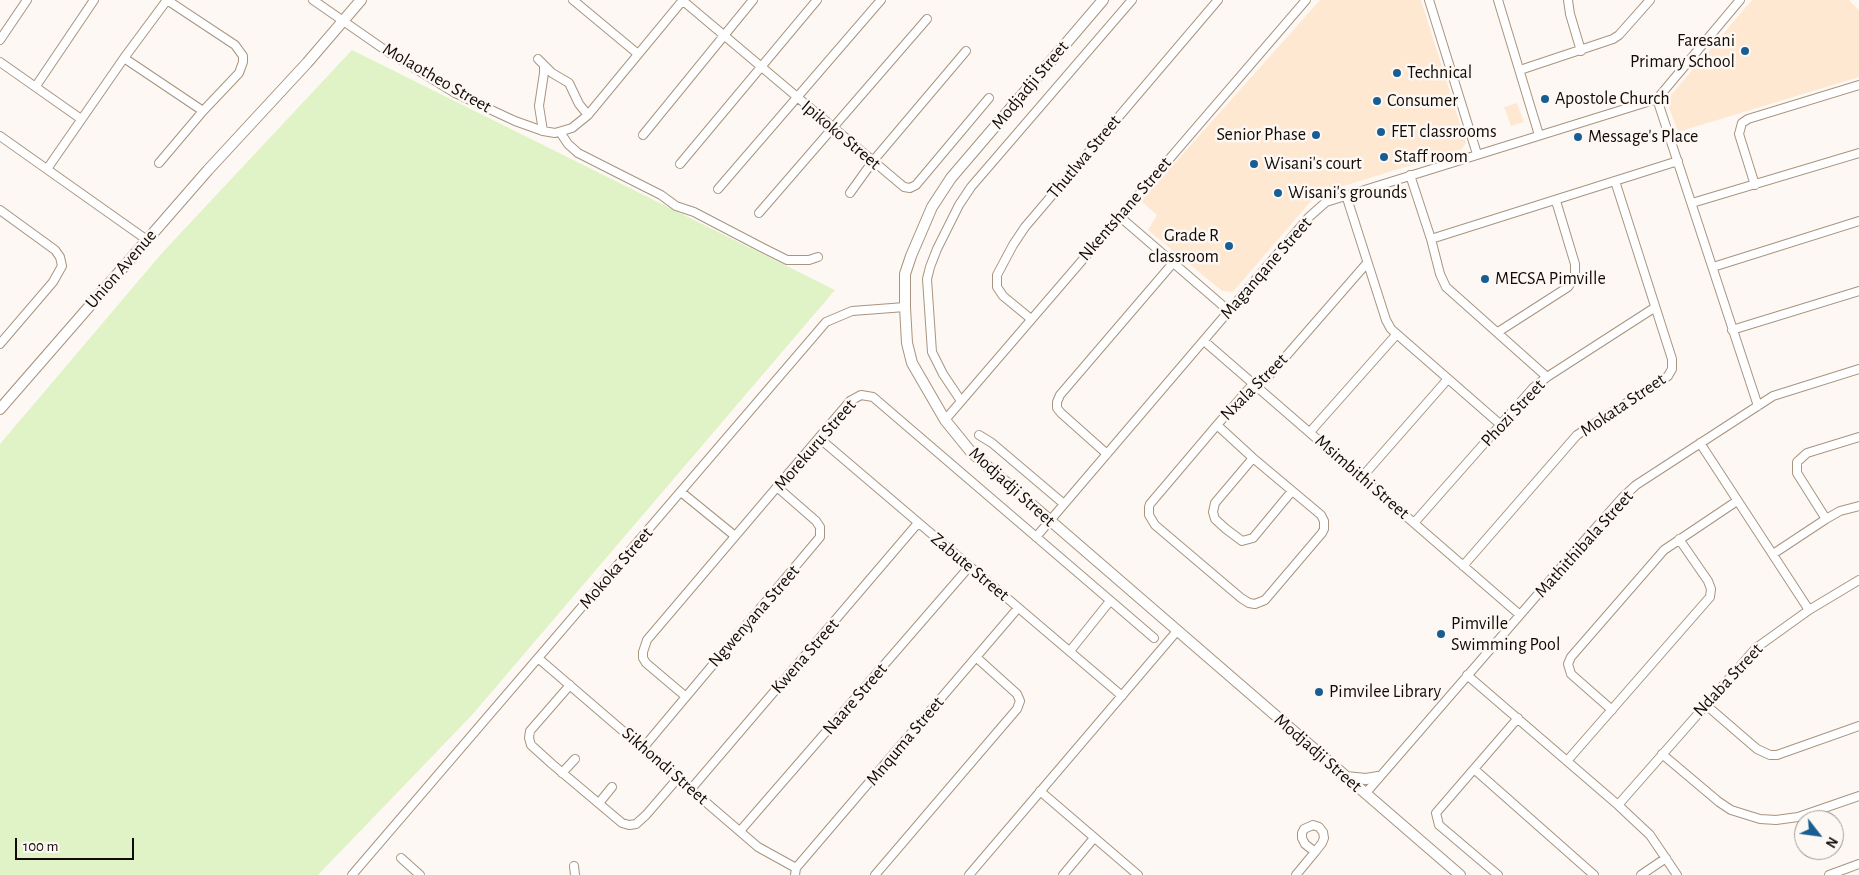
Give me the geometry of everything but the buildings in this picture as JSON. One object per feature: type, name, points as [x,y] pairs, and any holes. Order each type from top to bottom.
[{"type":"street","points":[[0,40],[27,0]]},
{"type":"street","points":[[36,86],[94,0]]},
{"type":"street","points":[[47,169],[167,0],[235,46],[243,56],[243,62],[239,72],[159,163]]},
{"type":"street","name":"Molaotheo Street","points":[[313,0],[385,50],[454,93],[543,131],[550,133],[560,132]]},
{"type":"street","name":"Union Avenue","points":[[0,409],[244,131],[307,63],[341,19],[353,0]]},
{"type":"street","name":"Union Avenue","points":[[341,19],[361,0]]},
{"type":"street","points":[[573,0],[638,54]]},
{"type":"street","points":[[683,0],[588,115],[572,128],[560,132],[568,144],[578,152],[661,195],[676,206],[694,212],[787,260],[809,260],[818,257]]},
{"type":"street","name":"Ipikoko Street","points":[[683,0],[904,188],[913,187],[989,98]]},
{"type":"street","points":[[643,134],[753,0]]},
{"type":"street","points":[[680,164],[817,0]]},
{"type":"street","points":[[718,188],[881,0]]},
{"type":"street","name":"Modjadji Street","points":[[1103,0],[942,191],[932,207],[910,256],[906,274],[907,343],[912,363],[945,420],[971,452],[1460,875]]},
{"type":"street","points":[[961,401],[943,374],[932,352],[927,279],[937,249],[959,205],[971,187],[1132,0]]},
{"type":"street","name":"Thutlwa Street","points":[[1030,319],[1003,296],[997,287],[998,276],[1013,245],[1025,227],[1218,0]]},
{"type":"street","name":"Nkentshane Street","points":[[945,420],[1306,0]]},
{"type":"street","points":[[1429,0],[1478,154]]},
{"type":"street","points":[[1498,0],[1540,135]]},
{"type":"street","points":[[1568,0],[1570,14],[1581,51]]},
{"type":"street","points":[[1520,70],[1616,38],[1650,0]]},
{"type":"street","points":[[1740,0],[1657,99],[1758,406]]},
{"type":"street","points":[[759,213],[927,19]]},
{"type":"street","points":[[850,193],[873,161],[966,51]]},
{"type":"street","points":[[124,58],[203,111]]},
{"type":"street","points":[[538,59],[544,67],[569,83],[579,104],[588,115]]},
{"type":"street","points":[[0,62],[81,120]]},
{"type":"street","points":[[543,131],[539,106],[544,67]]},
{"type":"street","points":[[1755,185],[1739,134],[1742,123],[1748,119],[1859,85]]},
{"type":"street","name":"Maganqane Street","points":[[1036,537],[1309,217],[1326,202],[1657,99]]},
{"type":"street","points":[[0,136],[148,240]]},
{"type":"street","points":[[1692,203],[1859,153]]},
{"type":"street","points":[[1431,239],[1678,161]]},
{"type":"street","points":[[1410,175],[1431,239],[1440,274],[1446,287],[1547,377]]},
{"type":"street","name":"Mokata Street","points":[[1463,566],[1577,435],[1662,380],[1670,373],[1672,368],[1672,361],[1615,181]]},
{"type":"street","points":[[1346,195],[1386,320],[1396,335],[1501,425]]},
{"type":"street","points":[[1498,332],[1568,287],[1575,277],[1575,264],[1556,201]]},
{"type":"street","points":[[0,210],[55,250],[60,257],[62,266],[53,282],[0,344]]},
{"type":"street","points":[[1119,216],[1229,311]]},
{"type":"street","points":[[1712,267],[1859,221]]},
{"type":"street","points":[[1107,454],[1061,414],[1057,408],[1057,402],[1060,395],[1173,263]]},
{"type":"street","name":"Nxala Street","points":[[1292,491],[1321,515],[1324,521],[1324,529],[1265,600],[1255,604],[1241,598],[1155,525],[1149,515],[1150,504],[1217,425],[1254,383],[1267,378],[1367,263]]},
{"type":"street","points":[[1732,330],[1859,291]]},
{"type":"street","name":"Mokoka Street","points":[[352,875],[826,322],[852,311],[905,307]]},
{"type":"street","name":"Phozi Street","points":[[1414,523],[1533,388],[1654,308]]},
{"type":"street","points":[[1310,432],[1396,335]]},
{"type":"street","name":"Msimbithi Street","points":[[1204,341],[1520,615]]},
{"type":"street","name":"Mathithibala Street","points":[[1365,794],[1622,498],[1636,486],[1773,396],[1859,369]]},
{"type":"street","points":[[1362,477],[1447,380]]},
{"type":"street","name":"Morekuru Street","points":[[684,696],[646,663],[643,658],[644,645],[819,438],[853,399],[861,394],[870,396],[1154,638]]},
{"type":"street","points":[[1217,425],[1292,491],[1253,538],[1242,541],[1233,536],[1215,519],[1213,508],[1220,496],[1253,458]]},
{"type":"street","points":[[979,435],[992,443],[1064,504]]},
{"type":"street","points":[[1826,519],[1797,473],[1797,462],[1806,453],[1859,437]]},
{"type":"street","name":"Zabute Street","points":[[819,438],[1122,696]]},
{"type":"street","points":[[1700,444],[1809,610]]},
{"type":"street","name":"Ngwenyana Street","points":[[643,748],[684,696],[820,537],[820,527],[816,521],[777,487]]},
{"type":"street","points":[[681,492],[735,536]]},
{"type":"street","points":[[1612,710],[1574,676],[1568,664],[1573,654],[1664,550],[1737,501]]},
{"type":"street","points":[[1773,554],[1826,519],[1859,506]]},
{"type":"street","name":"Kwena Street","points":[[691,789],[918,523]]},
{"type":"street","points":[[1567,761],[1710,596],[1711,588],[1708,581],[1679,539]]},
{"type":"street","name":"Naare Street","points":[[740,831],[969,567]]},
{"type":"street","name":"Ndaba Street","points":[[1618,805],[1756,648],[1809,610],[1859,580]]},
{"type":"street","points":[[1070,651],[1110,601]]},
{"type":"street","name":"Mnquma Street","points":[[796,872],[1018,608]]},
{"type":"street","points":[[969,875],[1178,630]]},
{"type":"street","points":[[875,875],[1017,709],[1020,701],[1017,694],[976,657]]},
{"type":"street","name":"Sikhondi Street","points":[[538,658],[758,847],[796,872]]},
{"type":"street","points":[[1468,675],[1650,835],[1678,875]]},
{"type":"street","points":[[570,685],[530,731],[529,738],[531,745],[562,773],[622,823],[632,825],[646,816],[678,778]]},
{"type":"street","points":[[1706,705],[1757,749],[1770,755],[1777,755],[1859,726]]},
{"type":"street","points":[[1498,875],[1442,827],[1436,818],[1437,812],[1518,718]]},
{"type":"street","points":[[1662,754],[1731,810],[1760,819],[1782,820],[1802,816],[1859,796]]},
{"type":"street","points":[[562,773],[574,758]]},
{"type":"street","points":[[1474,769],[1594,875]]},
{"type":"street","points":[[1345,776],[1366,779],[1378,777]]},
{"type":"street","points":[[599,803],[612,788]]},
{"type":"street","points":[[1040,791],[1138,875]]},
{"type":"street","points":[[1063,875],[1094,838]]},
{"type":"street","points":[[1296,875],[1315,852]]},
{"type":"street","points":[[401,858],[420,875]]},
{"type":"street","points":[[1641,875],[1666,858]]},
{"type":"street","points":[[1829,875],[1859,864]]},
{"type":"street","points":[[574,866],[575,875]]},
{"type":"shaded area","points":[[1320,0],[1421,0],[1466,143],[1461,150],[1317,194],[1233,292],[1222,291],[1148,230],[1157,215],[1141,201]]},
{"type":"shaded area","points":[[1752,0],[1849,0],[1859,10],[1859,77],[1678,132],[1668,105],[1671,95]]},
{"type":"shaded area","points":[[1517,103],[1524,122],[1511,126],[1504,107]]},
{"type":"green space","points":[[352,50],[835,290],[472,715],[318,875],[0,875],[0,444],[162,253]]},
{"type":"place","name":"Faresani Primary School","points":[[1745,51]]},
{"type":"place","name":"Technical","points":[[1397,73]]},
{"type":"place","name":"Apostole Church","points":[[1545,99]]},
{"type":"place","name":"Consumer","points":[[1377,101]]},
{"type":"place","name":"FET classrooms","points":[[1381,132]]},
{"type":"place","name":"Senior Phase","points":[[1316,135]]},
{"type":"place","name":"Message's Place","points":[[1578,137]]},
{"type":"place","name":"Staff room","points":[[1384,157]]},
{"type":"place","name":"Wisani's court","points":[[1254,164]]},
{"type":"place","name":"Wisani's grounds","points":[[1278,193]]},
{"type":"place","name":"Grade R classroom","points":[[1229,246]]},
{"type":"place","name":"MECSA Pimville","points":[[1485,279]]},
{"type":"place","name":"Pimville Swimming Pool","points":[[1441,634]]},
{"type":"place","name":"Pimvilee Library","points":[[1319,692]]}]
